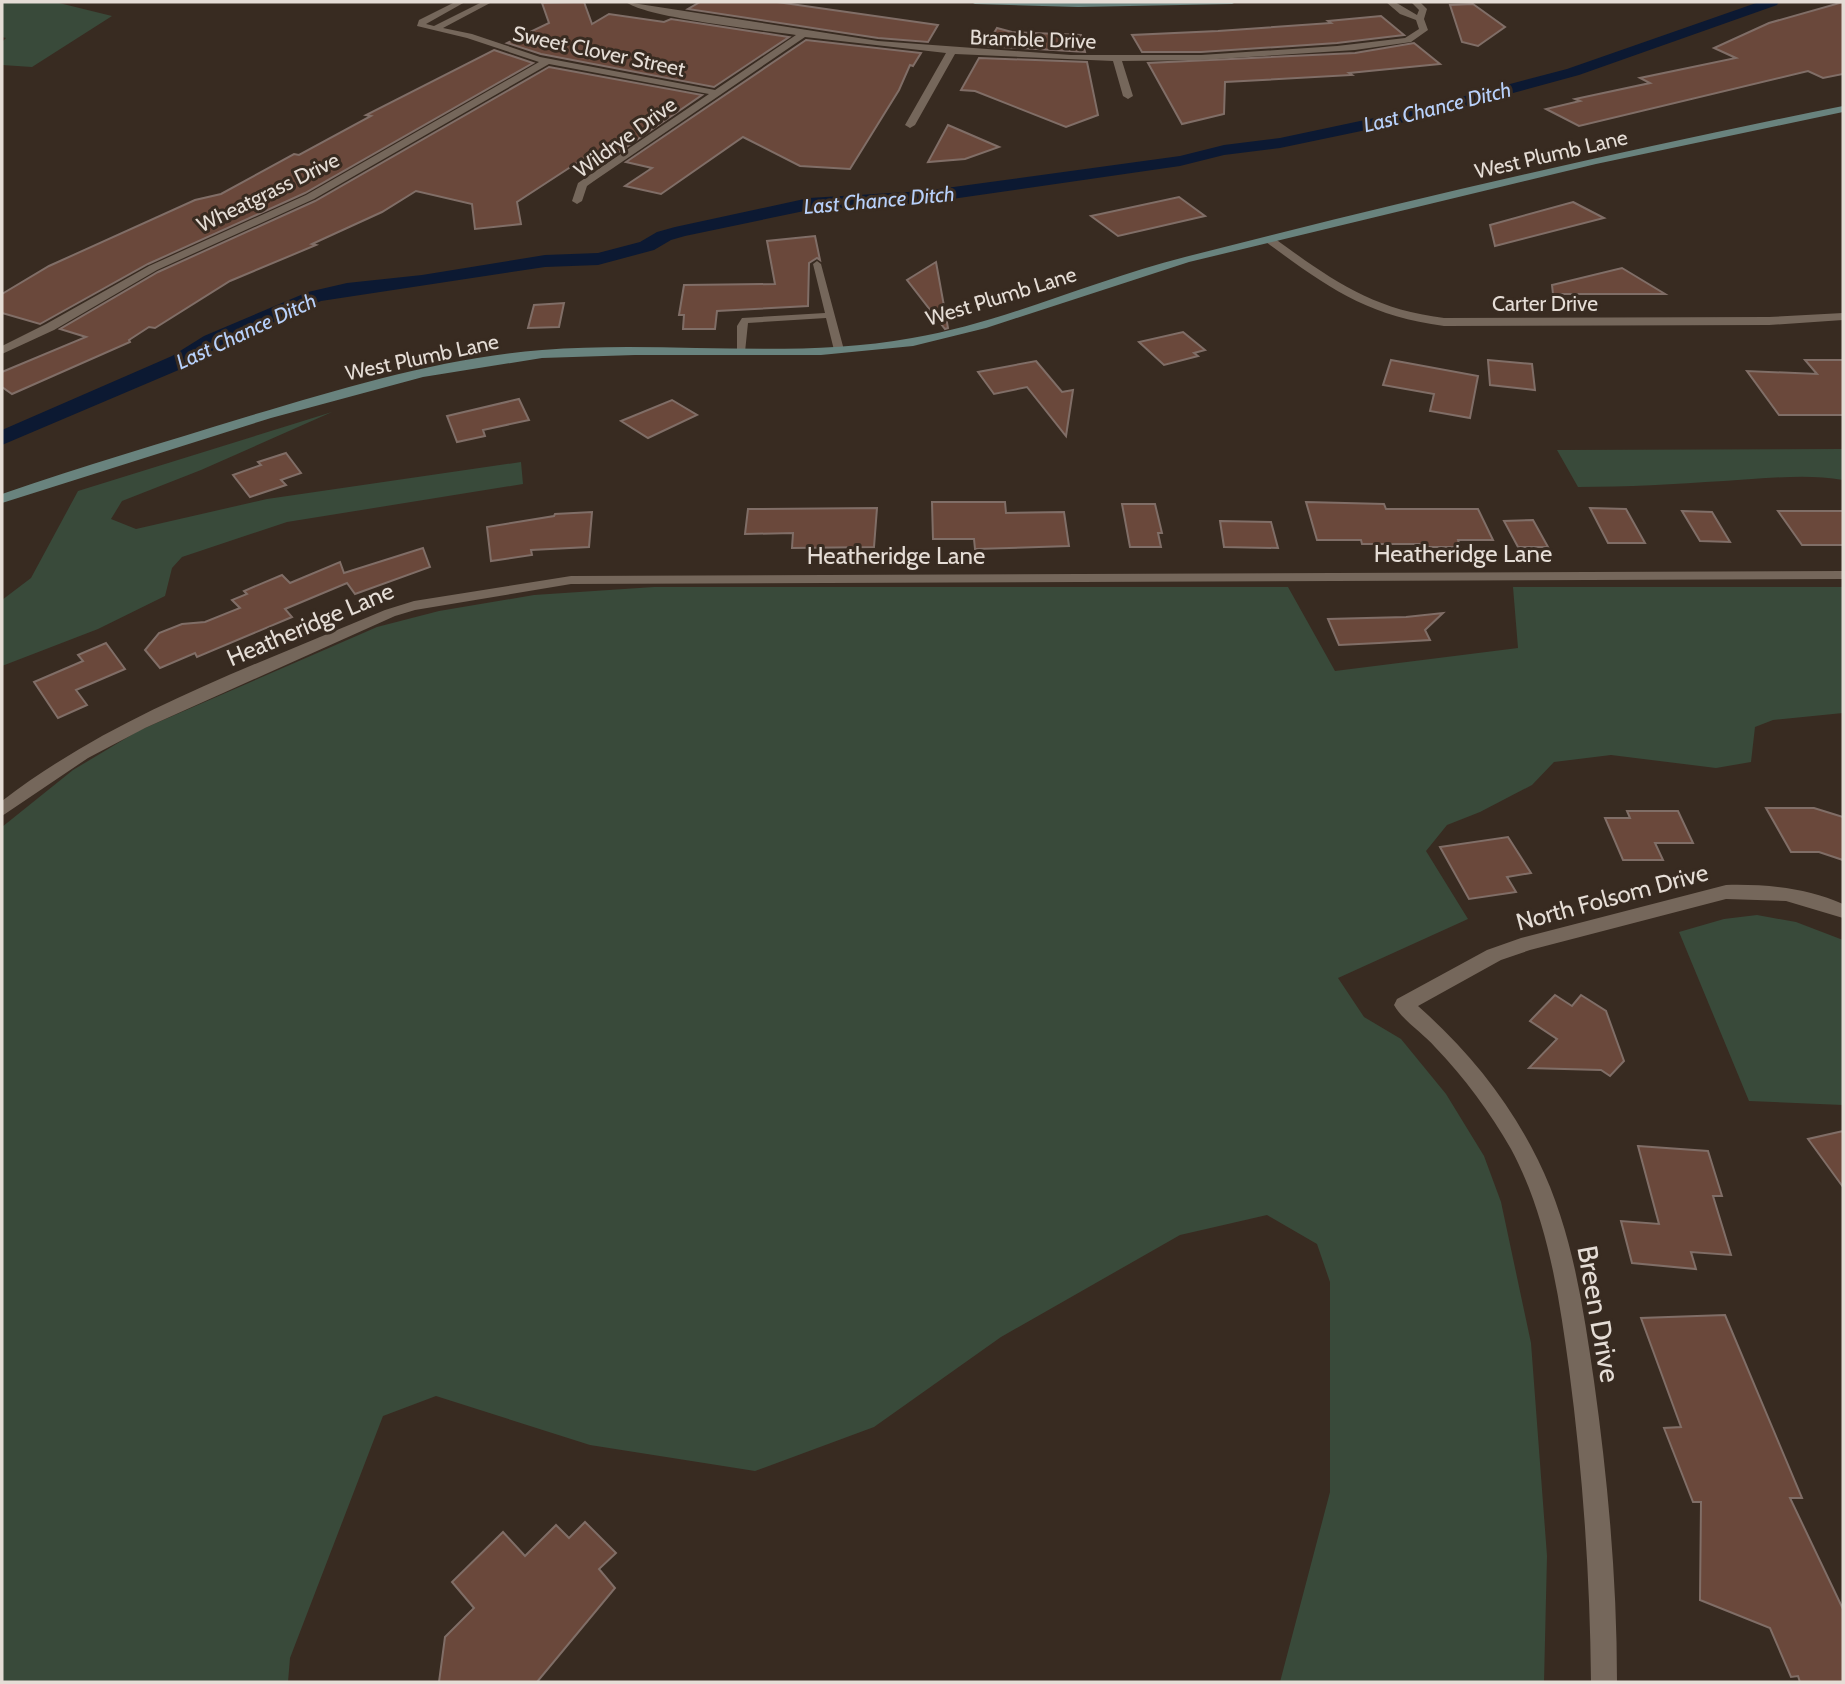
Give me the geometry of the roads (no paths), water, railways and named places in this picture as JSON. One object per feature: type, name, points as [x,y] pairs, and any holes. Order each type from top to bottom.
[{"type":"main road","points":[[975,2],[1037,5],[1232,2]]},
{"type":"main road","name":"West Plumb Lane","points":[[2,499],[307,403],[455,365],[578,352],[839,350],[908,343],[949,335],[1020,314],[1144,271],[1641,152],[1843,109]]},
{"type":"street","points":[[461,2],[420,24],[435,29],[488,2]]},
{"type":"street","name":"Bramble Drive","points":[[630,2],[803,34],[951,53],[1117,59],[1226,57],[1391,43],[1418,35],[1424,30],[1420,19]]},
{"type":"street","points":[[1390,2],[1403,12],[1420,19],[1423,9],[1415,2]]},
{"type":"street","name":"Sweet Clover Street","points":[[435,29],[469,36],[514,53],[547,61],[718,93]]},
{"type":"street","name":"Wildrye Drive","points":[[577,201],[578,193],[590,179],[803,34]]},
{"type":"street","points":[[910,125],[951,53]]},
{"type":"street","points":[[1117,59],[1128,96]]},
{"type":"street","name":"Wheatgrass Drive","points":[[2,350],[50,327],[153,268],[295,205],[547,61]]},
{"type":"street","name":"Carter Drive","points":[[1270,240],[1358,301],[1394,315],[1418,320],[1756,321],[1843,317]]},
{"type":"street","name":"Heatheridge Lane","points":[[2,810],[51,774],[150,717],[390,613],[414,606],[571,580],[1843,575]]},
{"type":"street","name":"North Folsom Drive","points":[[1404,1005],[1494,955],[1528,943],[1726,892],[1757,891],[1794,896],[1843,911]]},
{"type":"street","name":"Breen Drive","points":[[1404,1005],[1468,1069],[1501,1114],[1530,1167],[1552,1224],[1574,1325],[1595,1474],[1605,1638],[1604,1682]]},
{"type":"lane","points":[[817,264],[839,350]]},
{"type":"lane","points":[[740,352],[745,320],[830,315]]},
{"type":"waterway","name":"Last Chance Ditch","points":[[2,438],[180,361],[212,341],[315,296],[347,289],[422,281],[545,261],[598,259],[647,246],[664,236],[682,231],[809,204],[924,197],[1180,161],[1224,150],[1280,143],[1414,115],[1573,72],[1772,2]]}]
